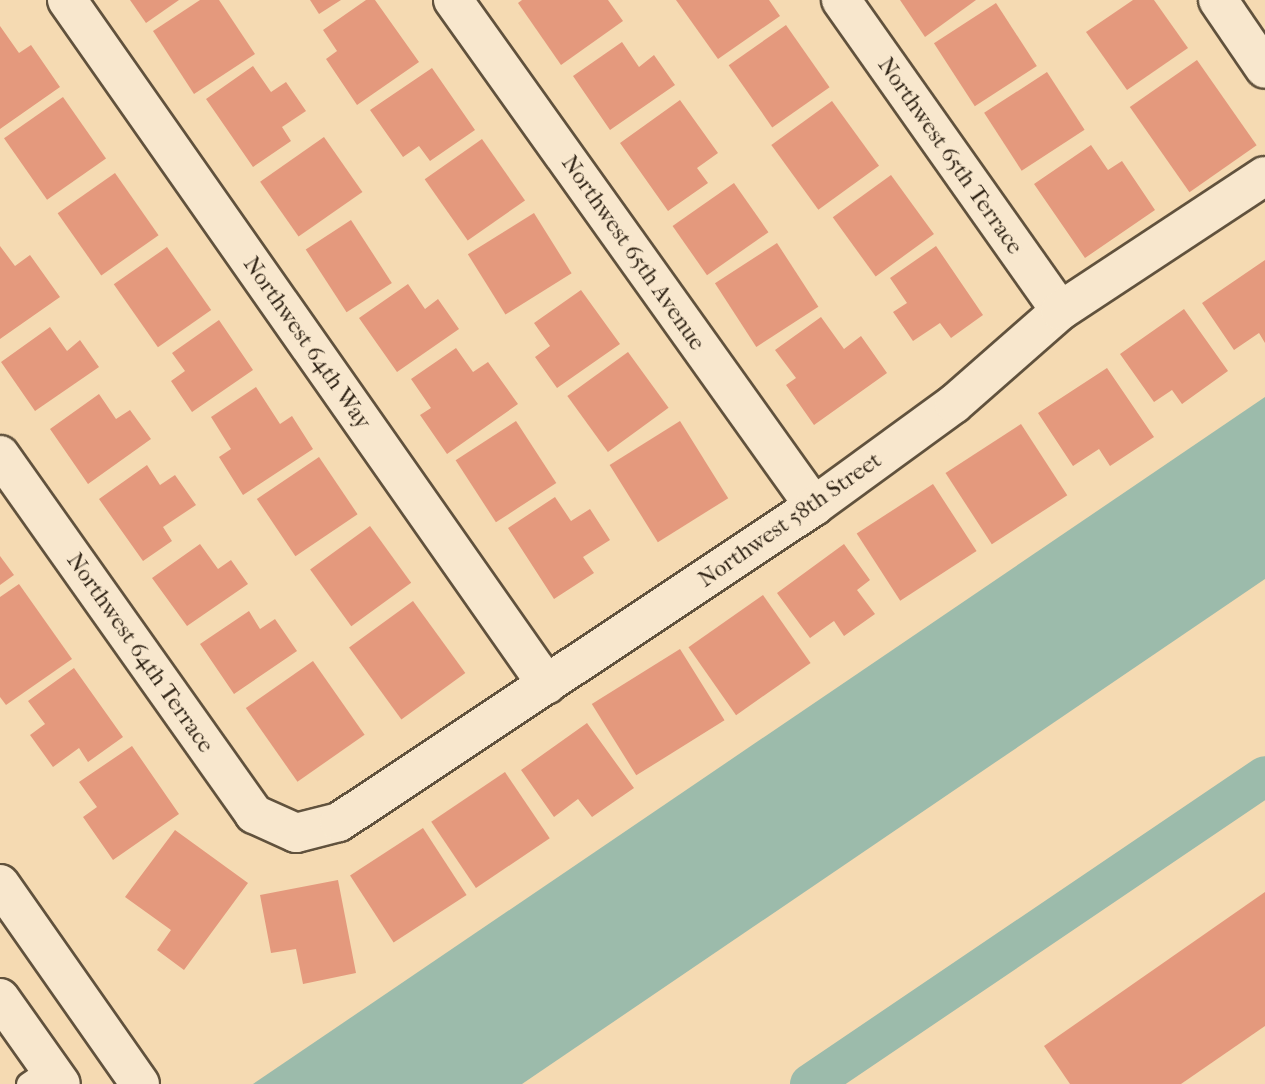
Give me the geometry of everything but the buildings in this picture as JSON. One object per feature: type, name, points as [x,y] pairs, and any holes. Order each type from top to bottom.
[{"type":"street","name":"Northwest 64th Way","points":[[67,0],[548,685]]},
{"type":"street","name":"Northwest 65th Avenue","points":[[453,0],[814,506]]},
{"type":"street","name":"Northwest 65th Terrace","points":[[841,0],[1060,311]]},
{"type":"street","points":[[1218,0],[1265,69]]},
{"type":"street","name":"Northwest 58th Street","points":[[296,833],[340,822],[814,506],[954,404],[1060,311],[1265,176]]},
{"type":"street","name":"Northwest 64th Terrace","points":[[0,455],[254,814],[296,833]]},
{"type":"street","points":[[0,884],[140,1084]]},
{"type":"street","points":[[0,998],[46,1079]]},
{"type":"shaded area","points":[[1265,397],[1265,579],[522,1084],[253,1084]]},
{"type":"waterway","points":[[810,1084],[1265,776]]}]
